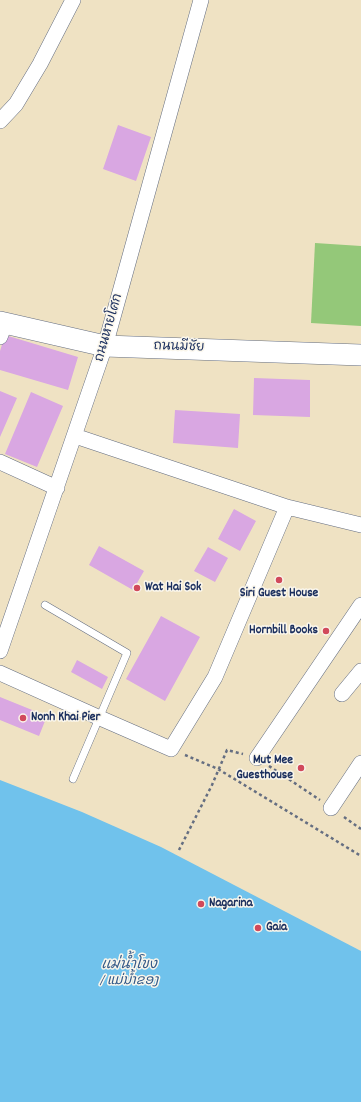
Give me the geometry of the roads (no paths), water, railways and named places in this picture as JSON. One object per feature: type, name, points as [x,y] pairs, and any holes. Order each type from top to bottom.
[{"type":"street","points":[[0,121],[16,104],[40,64],[73,0]]},
{"type":"street","name":"ถนนหายโศก","points":[[0,651],[106,346],[201,0]]},
{"type":"street","name":"ถนนมีชัย","points":[[2,328],[106,346],[361,355]]},
{"type":"street","points":[[75,436],[287,508],[361,525]]},
{"type":"street","points":[[0,462],[57,488]]},
{"type":"street","points":[[0,673],[172,749],[215,677],[287,508]]},
{"type":"street","points":[[257,758],[361,605]]},
{"type":"street","points":[[342,694],[361,671]]},
{"type":"street","points":[[332,808],[361,763]]},
{"type":"lane","points":[[46,605],[127,653],[73,779]]},
{"type":"water","name":"แม่น้ำโขง / ແມ່ນ້ຳຂອງ","points":[[0,780],[82,812],[161,847],[361,951],[361,1102],[0,1102]]},
{"type":"place","name":"Siri Guest House","points":[[279,580]]},
{"type":"place","name":"Wat Hai Sok","points":[[137,588]]},
{"type":"place","name":"Hornbill Books","points":[[326,631]]},
{"type":"place","name":"Nonh Khai Pier","points":[[23,718]]},
{"type":"place","name":"Mut Mee Guesthouse","points":[[301,768]]},
{"type":"place","name":"Nagarina","points":[[201,904]]},
{"type":"place","name":"Gaia","points":[[258,928]]}]
